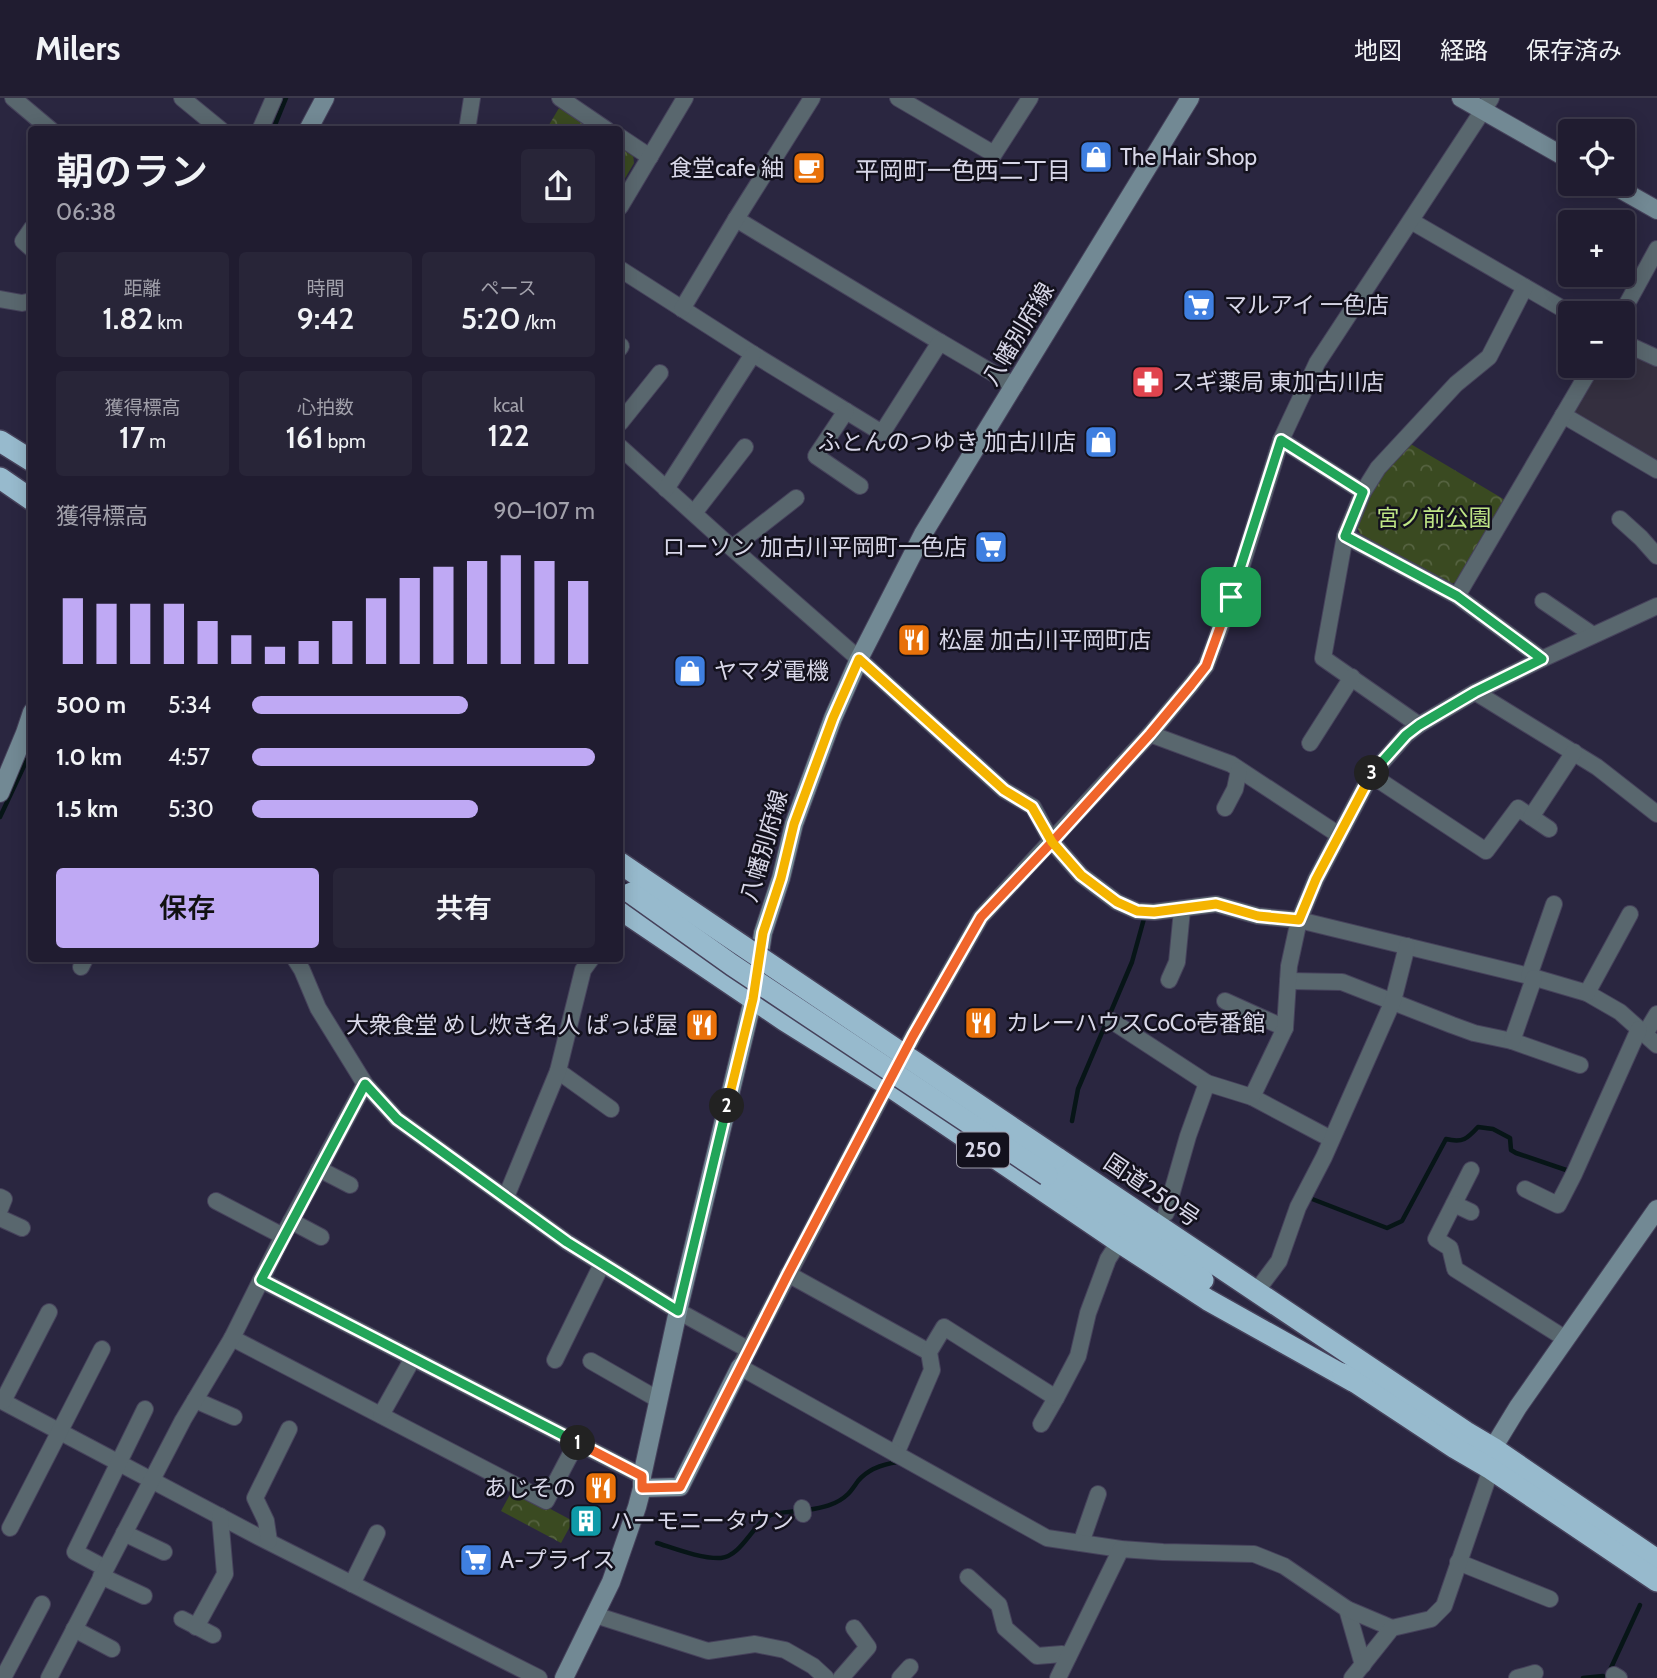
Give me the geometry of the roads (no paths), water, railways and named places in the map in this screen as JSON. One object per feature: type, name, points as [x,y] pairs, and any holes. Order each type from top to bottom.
[{"type":"highway","points":[[0,441],[28,458]]},
{"type":"highway","points":[[0,478],[28,497]]},
{"type":"highway","name":"国道250号","points":[[623,881],[626,899],[1351,1353],[1466,1432],[1492,1459],[1657,1581]]},
{"type":"highway","name":"250","points":[[626,899],[753,999],[888,1085],[1119,1242],[1208,1300],[1353,1381]]},
{"type":"highway","name":"国道250号","points":[[1052,1166],[1353,1381],[1455,1448],[1492,1459],[1657,1560]]},
{"type":"main road","points":[[310,126],[325,98]]},
{"type":"main road","name":"八幡別府線","points":[[564,1678],[611,1582],[637,1507],[678,1311],[753,999],[763,933],[781,878],[794,824],[833,718],[859,659],[923,534],[1190,98]]},
{"type":"main road","points":[[1461,98],[1487,104],[1558,152]]},
{"type":"main road","points":[[1632,196],[1657,210]]},
{"type":"main road","points":[[0,793],[28,735]]},
{"type":"main road","points":[[1492,1459],[1518,1407],[1657,1209]]},
{"type":"main road","points":[[642,1482],[680,1487],[740,1367]]},
{"type":"street","points":[[13,98],[46,126]]},
{"type":"street","points":[[182,98],[216,126]]},
{"type":"street","points":[[262,126],[274,98]]},
{"type":"street","points":[[468,126],[472,98]]},
{"type":"street","points":[[623,202],[685,98]]},
{"type":"street","points":[[682,309],[812,98]]},
{"type":"street","points":[[898,98],[994,154],[1030,98]]},
{"type":"street","points":[[567,100],[602,126]]},
{"type":"street","points":[[1392,1628],[1347,1609],[1284,1566],[1254,1554],[1163,1552],[1039,1539],[896,1454],[740,1367],[913,1036],[981,917],[1150,734],[1206,666],[1281,440],[1317,363],[1487,104]]},
{"type":"street","points":[[623,139],[650,157]]},
{"type":"street","points":[[736,219],[1015,386]]},
{"type":"street","points":[[1411,221],[1558,306]]},
{"type":"street","points":[[1629,301],[1657,249]]},
{"type":"street","points":[[623,271],[882,433],[940,342]]},
{"type":"street","points":[[1419,725],[1323,658],[1345,536],[1363,492],[1378,468],[1456,384],[1489,357],[1525,287]]},
{"type":"street","points":[[0,299],[28,302]]},
{"type":"street","points":[[1635,348],[1657,358]]},
{"type":"street","points":[[666,489],[752,354]]},
{"type":"street","points":[[623,419],[660,373]]},
{"type":"street","points":[[1457,596],[1585,378]]},
{"type":"street","points":[[846,411],[816,456],[837,481],[860,486]]},
{"type":"street","points":[[1563,415],[1657,470]]},
{"type":"street","points":[[1281,440],[1363,492]]},
{"type":"street","points":[[694,513],[745,447]]},
{"type":"street","points":[[623,450],[1004,790],[1032,807],[1052,842],[1081,875],[1117,902],[1137,911],[1154,912],[1216,904],[1258,916],[1299,920],[1531,977],[1587,993],[1620,1012],[1647,1036]]},
{"type":"street","points":[[732,548],[796,498]]},
{"type":"street","points":[[1620,519],[1657,556]]},
{"type":"street","points":[[1345,536],[1457,596],[1542,659]]},
{"type":"street","points":[[1544,601],[1593,635]]},
{"type":"street","points":[[1252,1097],[1285,1028],[1289,966],[1299,920],[1316,879],[1371,775],[1406,735],[1419,725],[1475,692],[1657,606]]},
{"type":"street","points":[[1310,743],[1352,677]]},
{"type":"street","points":[[1475,692],[1597,767],[1657,814]]},
{"type":"street","points":[[1150,734],[1231,764],[1339,835]]},
{"type":"street","points":[[1531,817],[1574,752]]},
{"type":"street","points":[[1225,808],[1235,789],[1239,770]]},
{"type":"street","points":[[1371,775],[1486,851],[1518,808],[1549,829]]},
{"type":"street","points":[[1512,1041],[1554,904]]},
{"type":"street","points":[[1169,980],[1183,962],[1182,909]]},
{"type":"street","points":[[1587,993],[1630,915]]},
{"type":"street","points":[[1604,926],[1619,934]]},
{"type":"street","points":[[1261,1285],[1279,1261],[1297,1208],[1393,1001],[1407,946]]},
{"type":"street","points":[[506,1198],[558,1071],[583,970],[589,962]]},
{"type":"street","points":[[300,963],[318,1008],[365,1084],[397,1119],[567,1242],[678,1311],[749,1350]]},
{"type":"street","points":[[1288,981],[1342,982],[1452,1025],[1512,1041],[1580,1065]]},
{"type":"street","points":[[1226,1001],[1285,1028]]},
{"type":"street","points":[[1525,1189],[1558,1205],[1657,1014]]},
{"type":"street","points":[[1112,1021],[1207,1083],[1252,1097],[1331,1139]]},
{"type":"street","points":[[558,1071],[611,1109]]},
{"type":"street","points":[[1166,1213],[1188,1136],[1207,1083]]},
{"type":"street","points":[[50,1678],[103,1572],[195,1400],[232,1338],[365,1084]]},
{"type":"street","points":[[319,1169],[350,1185]]},
{"type":"street","points":[[1471,1170],[1436,1239],[1450,1248],[1455,1269],[1489,1301],[1566,1339]]},
{"type":"street","points":[[0,1197],[4,1199],[0,1209]]},
{"type":"street","points":[[216,1201],[287,1229],[321,1237]]},
{"type":"street","points":[[1454,1204],[1471,1212]]},
{"type":"street","points":[[0,1218],[22,1228]]},
{"type":"street","points":[[1041,1424],[1078,1356],[1088,1313],[1108,1259],[1119,1242]]},
{"type":"street","points":[[555,1360],[602,1264]]},
{"type":"street","points":[[788,1274],[929,1352]]},
{"type":"street","points":[[261,1280],[577,1442],[642,1482]]},
{"type":"street","points":[[0,1419],[4,1402],[49,1312]]},
{"type":"street","points":[[896,1454],[933,1370],[929,1352],[944,1327],[1056,1398]]},
{"type":"street","points":[[232,1338],[546,1501],[577,1442]]},
{"type":"street","points":[[10,1516],[102,1349]]},
{"type":"street","points":[[381,1416],[413,1358]]},
{"type":"street","points":[[590,1361],[659,1400]]},
{"type":"street","points":[[195,1400],[234,1418]]},
{"type":"street","points":[[4,1402],[268,1541],[539,1678]]},
{"type":"street","points":[[144,1596],[75,1552],[145,1409]]},
{"type":"street","points":[[268,1541],[266,1521],[255,1498],[283,1456],[289,1429]]},
{"type":"street","points":[[1360,1673],[1392,1628],[1432,1619],[1444,1605],[1492,1459]]},
{"type":"street","points":[[1081,1543],[1098,1494]]},
{"type":"street","points":[[213,1635],[189,1623],[225,1574],[220,1516]]},
{"type":"street","points":[[124,1533],[164,1552]]},
{"type":"street","points":[[352,1584],[377,1533]]},
{"type":"street","points":[[1058,1678],[1122,1549]]},
{"type":"street","points":[[1458,1562],[1550,1599]]},
{"type":"street","points":[[968,1577],[999,1605],[1005,1628],[1037,1656],[1062,1654],[1068,1657]]},
{"type":"street","points":[[3,1678],[24,1621],[42,1604]]},
{"type":"street","points":[[1347,1609],[1360,1673]]},
{"type":"street","points":[[595,1615],[708,1651],[755,1644],[785,1650],[813,1666],[826,1678]]},
{"type":"street","points":[[841,1678],[868,1647],[854,1628]]},
{"type":"street","points":[[74,1629],[112,1649]]},
{"type":"street","points":[[1516,1673],[1535,1673]]},
{"type":"waterway","points":[[275,125],[286,98]]},
{"type":"waterway","points":[[0,817],[28,758]]},
{"type":"waterway","points":[[1072,1121],[1078,1089],[1132,962],[1145,915]]},
{"type":"waterway","points":[[1307,1197],[1387,1228],[1402,1221],[1446,1139],[1464,1139],[1478,1127],[1493,1129],[1510,1138],[1511,1150],[1516,1153],[1569,1171]]},
{"type":"waterway","points":[[807,1510],[839,1501],[866,1473],[898,1462]]},
{"type":"waterway","points":[[657,1543],[697,1555],[721,1558],[735,1552],[771,1515],[798,1511]]},
{"type":"waterway","points":[[1610,1670],[1640,1605]]},
{"type":"waterway","points":[[1583,1678],[1603,1676]]},
{"type":"place","name":"The Hair Shop","points":[[1096,157]]},
{"type":"place","name":"食堂cafe 紬","points":[[809,168]]},
{"type":"place","name":"マルアイ 一色店","points":[[1199,305]]},
{"type":"place","name":"スギ薬局 東加古川店","points":[[1148,382]]},
{"type":"place","name":"ふとんのつゆき 加古川店","points":[[1101,442]]},
{"type":"place","name":"ローソン 加古川平岡町一色店","points":[[991,547]]},
{"type":"place","name":"松屋 加古川平岡町店","points":[[914,640]]},
{"type":"place","name":"ヤマダ電機","points":[[690,671]]},
{"type":"place","name":"カレーハウスCoCo壱番館","points":[[981,1023]]},
{"type":"place","name":"大衆食堂 めし炊き名人 ぱっぱ屋","points":[[702,1025]]},
{"type":"place","name":"あじその","points":[[601,1488]]},
{"type":"place","name":"ハーモニータウン","points":[[586,1521]]},
{"type":"place","name":"A-プライス","points":[[476,1560]]},
{"type":"district","name":"平岡町一色西二丁目","points":[[963,171]]},
{"type":"park label","name":"宮ノ前公園","points":[[1434,518]]}]
